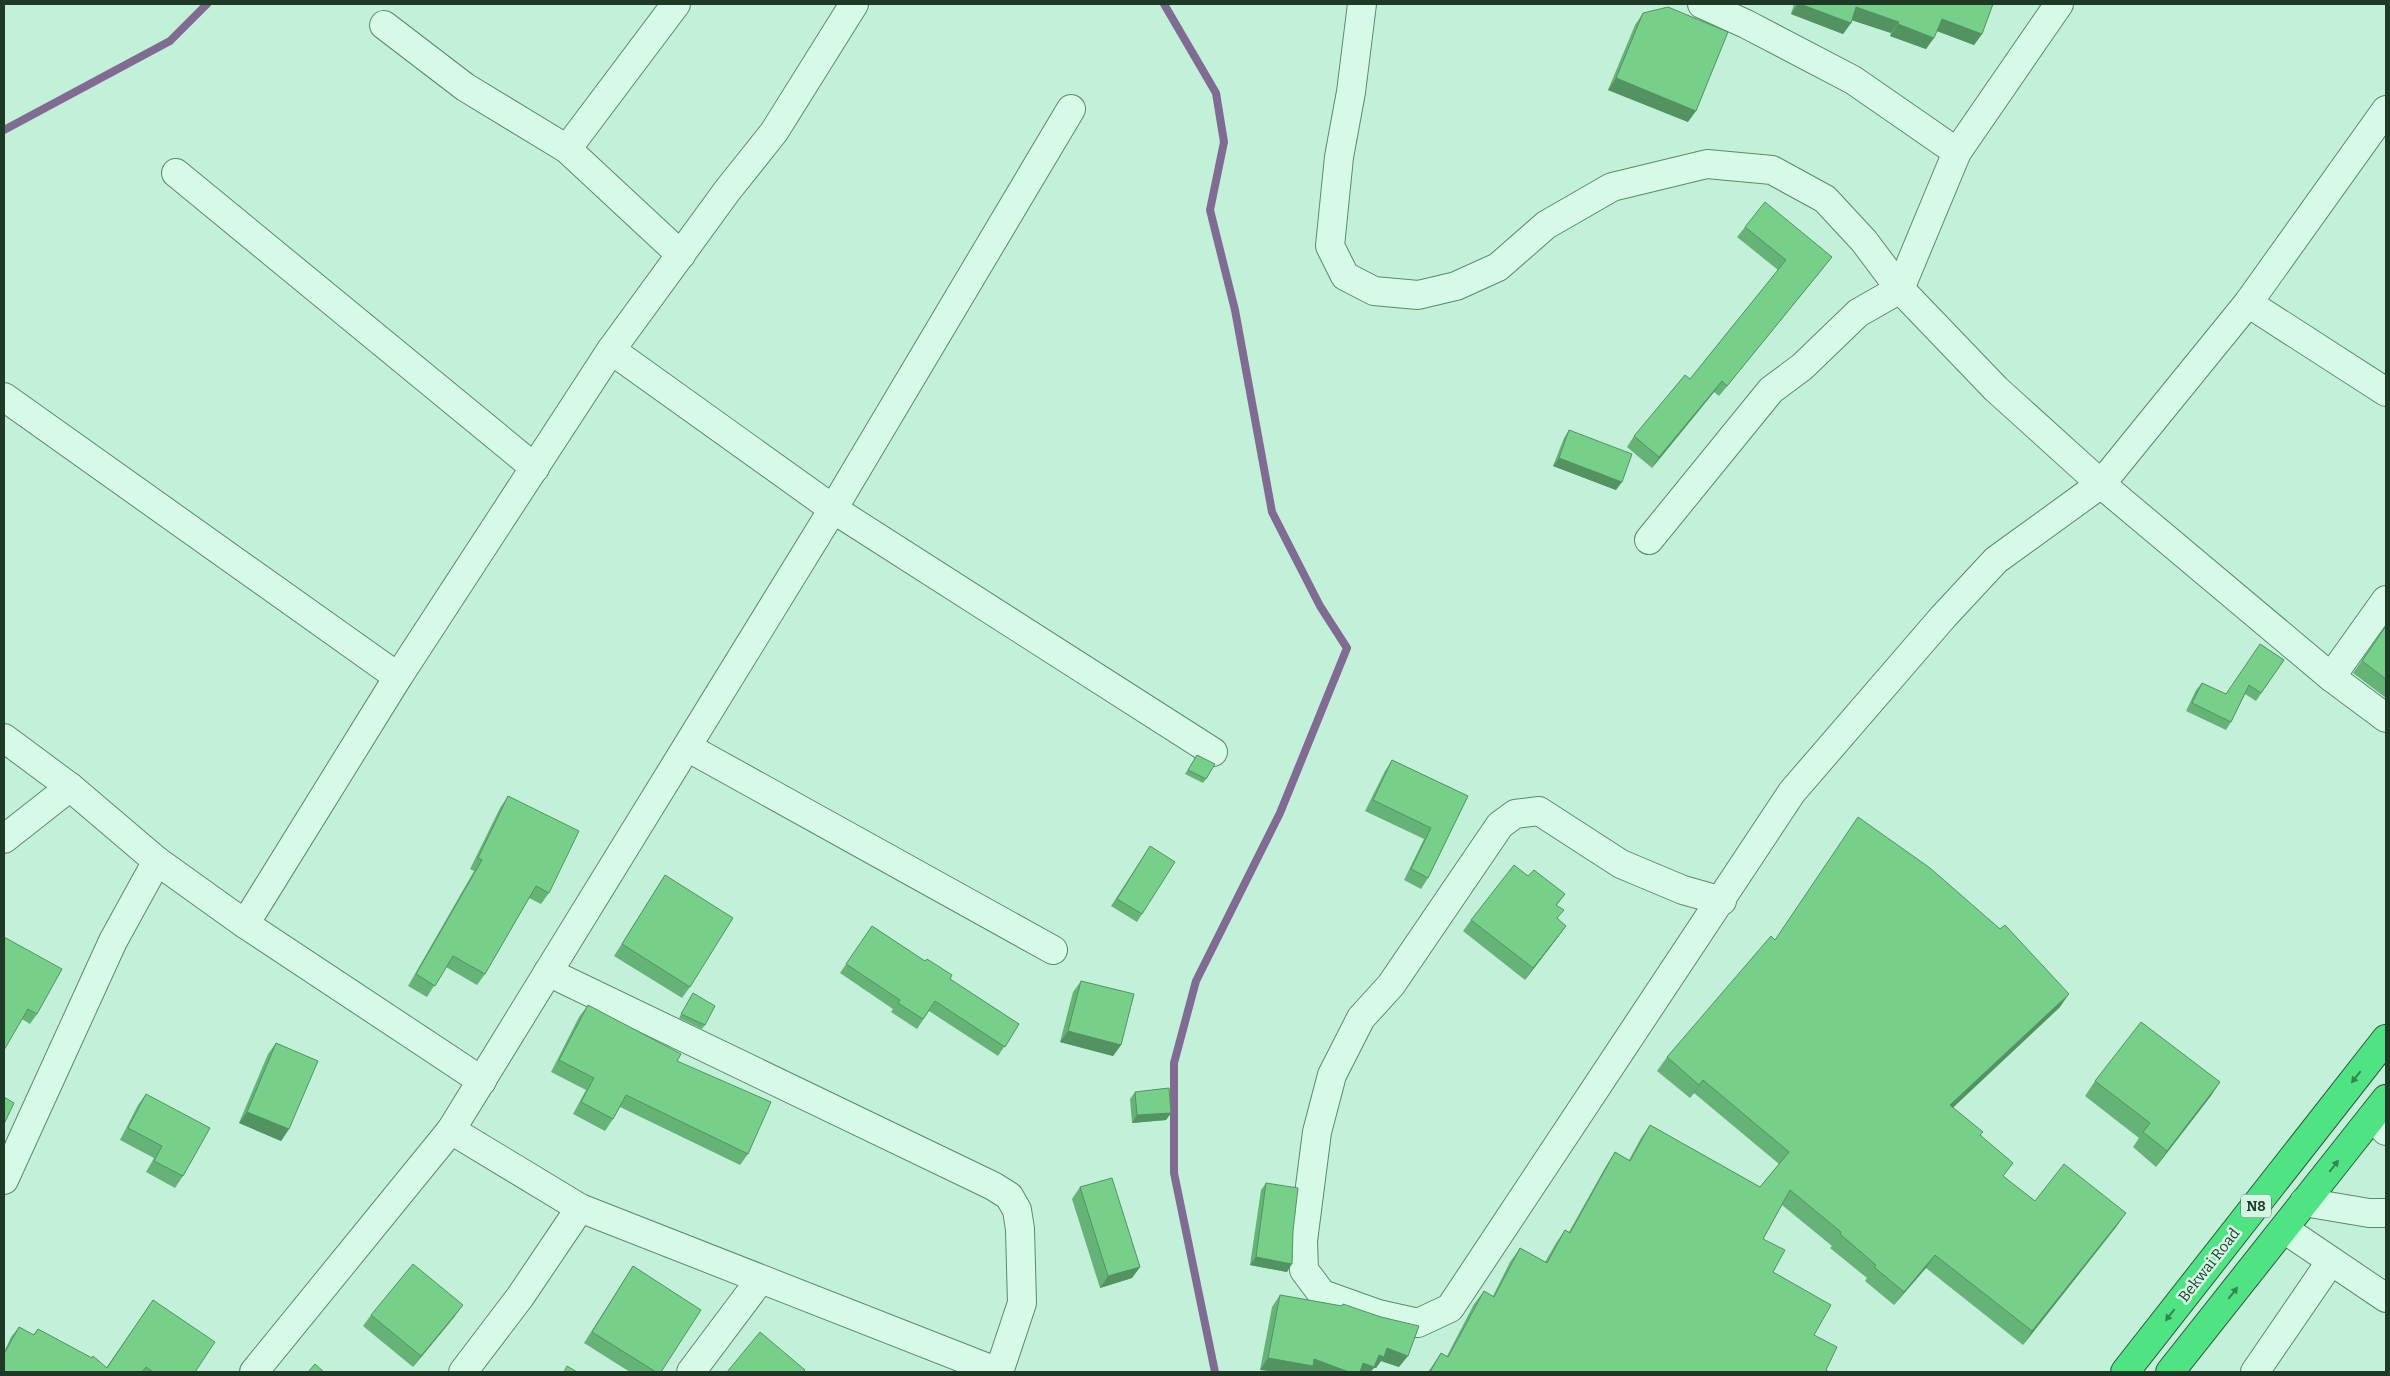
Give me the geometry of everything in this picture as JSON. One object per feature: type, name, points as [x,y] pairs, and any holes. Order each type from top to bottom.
[{"type":"highway","name":"Bekwai Road","points":[[2125,1372],[2386,1039]]},
{"type":"highway","name":"N8","points":[[2170,1372],[2304,1202],[2382,1116]]},
{"type":"street","points":[[567,149],[676,4]]},
{"type":"street","points":[[245,924],[398,677],[611,350],[727,191],[774,132],[854,4]]},
{"type":"street","points":[[1362,4],[1351,92],[1339,157],[1330,246],[1344,276],[1374,291],[1418,295],[1456,286],[1498,267],[1546,225],[1612,187],[1707,164],[1772,170],[1825,199],[1864,241],[1900,289],[1996,389],[2101,484],[2331,677],[2386,718]]},
{"type":"street","points":[[1702,4],[1746,24],[1853,80],[1957,152]]},
{"type":"street","points":[[1649,540],[1771,390],[1802,368],[1858,313],[1900,289],[1957,152],[2059,4]]},
{"type":"street","points":[[384,25],[466,87],[567,149],[681,255]]},
{"type":"street","points":[[254,1372],[451,1130],[833,509],[1071,109]]},
{"type":"street","points":[[1722,901],[1683,890],[1621,864],[1539,811],[1515,814],[1500,825],[1391,985],[1361,1018],[1332,1075],[1317,1132],[1303,1241],[1304,1270],[1322,1294],[1378,1314],[1418,1323],[1450,1308],[1722,901],[1792,792],[1943,618],[1996,560],[2101,484],[2248,303],[2386,110]]},
{"type":"street","points":[[176,173],[535,468]]},
{"type":"street","points":[[2248,303],[2386,392]]},
{"type":"street","points":[[611,350],[833,509],[1213,752]]},
{"type":"street","points":[[4,396],[398,677]]},
{"type":"street","points":[[2331,677],[2386,600]]},
{"type":"street","points":[[4,738],[70,787],[157,862],[245,924],[482,1080]]},
{"type":"street","points":[[686,747],[1053,950]]},
{"type":"street","points":[[4,839],[70,787]]},
{"type":"street","points":[[4,1180],[113,941],[157,862]]},
{"type":"street","points":[[451,1130],[580,1208],[998,1372],[1022,1303],[1020,1229],[1017,1210],[1009,1196],[993,1186],[548,972]]},
{"type":"street","points":[[2304,1202],[2369,1213],[2386,1213]]},
{"type":"street","points":[[463,1372],[520,1297],[580,1208]]},
{"type":"street","points":[[2284,1229],[2386,1298]]},
{"type":"street","points":[[2255,1372],[2331,1260]]},
{"type":"street","points":[[691,1372],[760,1280]]},
{"type":"building","points":[[1800,4],[1993,4],[1982,34],[1942,19],[1934,38],[1898,24],[1899,22],[1856,7],[1851,23]]},
{"type":"building","points":[[1668,7],[1728,32],[1696,111],[1616,78],[1643,13]]},
{"type":"building","points":[[1765,202],[1832,257],[1727,386],[1722,381],[1659,457],[1634,436],[1685,375],[1690,379],[1786,260],[1745,227]]},
{"type":"building","points":[[1569,430],[1632,454],[1622,482],[1559,458]]},
{"type":"building","points":[[2386,626],[2386,679],[2362,661]]},
{"type":"building","points":[[2260,644],[2284,660],[2261,693],[2249,685],[2231,722],[2192,703],[2202,683],[2226,694]]},
{"type":"building","points":[[1197,755],[1215,764],[1206,779],[1188,770]]},
{"type":"building","points":[[1392,760],[1468,796],[1428,878],[1411,869],[1431,828],[1373,800]]},
{"type":"building","points":[[508,796],[579,831],[549,893],[536,886],[485,974],[453,956],[435,986],[416,974],[482,860],[478,858]]},
{"type":"building","points":[[1858,817],[1930,868],[2000,929],[2005,925],[2069,994],[1950,1105],[1983,1132],[1980,1135],[2013,1163],[2003,1176],[2035,1201],[2064,1164],[2126,1213],[2032,1331],[1935,1255],[1904,1292],[1874,1267],[1876,1265],[1840,1234],[1841,1232],[1790,1190],[1763,1239],[1785,1250],[1773,1272],[1831,1305],[1814,1335],[1837,1347],[1826,1370],[1829,1372],[1430,1372],[1441,1353],[1448,1357],[1484,1291],[1494,1297],[1520,1248],[1547,1263],[1565,1230],[1570,1233],[1615,1152],[1630,1161],[1650,1125],[1760,1187],[1789,1152],[1703,1080],[1699,1085],[1667,1057],[1771,936],[1775,940]]},
{"type":"building","points":[[1150,846],[1175,862],[1142,914],[1117,899]]},
{"type":"building","points":[[1514,865],[1528,876],[1534,870],[1565,894],[1556,905],[1564,910],[1557,918],[1566,926],[1533,968],[1471,920]]},
{"type":"building","points":[[665,875],[733,918],[690,987],[622,944]]},
{"type":"building","points":[[872,926],[925,961],[927,959],[952,975],[950,979],[1019,1024],[1005,1047],[935,1001],[923,1019],[898,1003],[900,1000],[846,964]]},
{"type":"building","points":[[4,937],[62,969],[37,1014],[28,1009],[4,1050]]},
{"type":"building","points":[[1081,981],[1134,994],[1121,1045],[1068,1031]]},
{"type":"building","points":[[693,993],[715,1006],[705,1025],[681,1014]]},
{"type":"building","points":[[588,1005],[681,1054],[677,1061],[771,1102],[748,1154],[626,1095],[613,1119],[581,1102],[594,1078],[559,1060]]},
{"type":"building","points":[[2141,1022],[2220,1082],[2167,1151],[2143,1132],[2150,1123],[2095,1081]]},
{"type":"building","points":[[276,1043],[318,1061],[289,1129],[247,1112]]},
{"type":"building","points":[[1169,1088],[1171,1113],[1137,1115],[1135,1092]]},
{"type":"building","points":[[146,1094],[210,1128],[183,1176],[154,1161],[162,1146],[128,1128]]},
{"type":"building","points":[[4,1097],[14,1103],[4,1124]]},
{"type":"building","points":[[1112,1178],[1140,1267],[1108,1276],[1080,1187]]},
{"type":"building","points":[[1266,1183],[1298,1188],[1293,1231],[1292,1264],[1256,1257]]},
{"type":"building","points":[[413,1264],[463,1305],[421,1356],[371,1315]]},
{"type":"building","points":[[633,1266],[701,1310],[661,1372],[656,1372],[592,1332]]},
{"type":"building","points":[[1280,1295],[1342,1306],[1343,1304],[1381,1317],[1419,1326],[1408,1356],[1387,1348],[1384,1357],[1379,1355],[1374,1367],[1363,1363],[1360,1372],[1349,1372],[1314,1359],[1313,1366],[1268,1358]]},
{"type":"building","points":[[153,1300],[215,1342],[195,1372],[153,1372],[146,1367],[142,1372],[4,1372],[4,1354],[19,1327],[34,1335],[38,1329],[92,1358],[93,1356],[107,1368]]},
{"type":"building","points":[[760,1332],[805,1370],[803,1372],[727,1372]]},
{"type":"building","points":[[315,1364],[324,1372],[308,1372]]},
{"type":"building","points":[[567,1366],[577,1372],[564,1372]]},
{"type":"waterway","points":[[4,130],[170,41],[207,4]]},
{"type":"waterway","points":[[1164,4],[1216,93],[1224,142],[1210,210],[1235,310],[1272,512],[1320,606],[1347,648],[1280,813],[1196,981],[1174,1063],[1174,1173],[1215,1372]]}]
